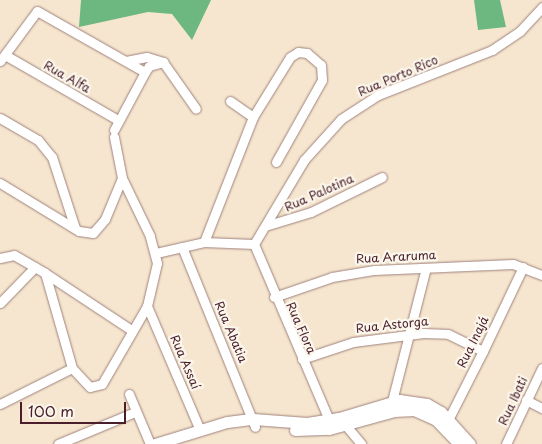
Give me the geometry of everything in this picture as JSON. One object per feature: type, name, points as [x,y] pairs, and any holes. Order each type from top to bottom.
[{"type":"main road","points":[[154,444],[199,428],[254,423],[295,424],[338,421],[392,401],[427,404],[470,444]]},
{"type":"main road","points":[[178,444],[216,431],[254,423],[301,431],[338,421],[394,411],[414,410],[445,421],[458,444]]},
{"type":"street","name":"Rua Porto Rico","points":[[254,244],[304,160],[340,119],[378,96],[492,50],[520,31],[542,7]]},
{"type":"street","points":[[2,58],[37,11],[145,72]]},
{"type":"street","points":[[204,242],[254,117],[293,53],[307,53],[317,60],[322,80],[276,162]]},
{"type":"street","points":[[126,61],[147,56],[163,62],[196,109]]},
{"type":"street","name":"Rua Alfa","points":[[2,58],[118,120]]},
{"type":"street","points":[[45,273],[72,368],[90,387],[102,384],[131,330],[147,306],[152,291],[156,253],[122,178],[114,133],[118,120],[149,66],[163,62]]},
{"type":"street","points":[[230,101],[254,117]]},
{"type":"street","points":[[0,118],[38,140],[52,156],[75,228]]},
{"type":"street","name":"Rua Palotina","points":[[265,226],[311,212],[382,177]]},
{"type":"street","points":[[0,184],[86,233],[100,229],[122,178]]},
{"type":"street","points":[[156,253],[204,242],[254,244]]},
{"type":"street","name":"Rua Flora","points":[[254,244],[274,297],[302,359],[338,421],[361,444]]},
{"type":"street","name":"Rua Abatia","points":[[182,248],[254,423]]},
{"type":"street","points":[[0,258],[14,255],[45,273],[131,330]]},
{"type":"street","name":"Rua Araruma","points":[[274,297],[351,272],[505,264],[523,267],[542,275]]},
{"type":"street","points":[[0,303],[35,267]]},
{"type":"street","name":"Rua Inajá","points":[[445,421],[483,351],[523,267]]},
{"type":"street","points":[[392,401],[411,334],[426,268]]},
{"type":"street","name":"Rua Assaí","points":[[147,306],[199,428]]},
{"type":"street","name":"Rua Astorga","points":[[302,359],[353,342],[411,334],[448,334],[483,351]]},
{"type":"street","points":[[0,404],[72,368]]},
{"type":"street","name":"Rua Ibati","points":[[506,444],[542,368]]},
{"type":"street","points":[[129,394],[150,444]]},
{"type":"street","points":[[526,400],[542,408]]},
{"type":"street","points":[[58,444],[135,412]]},
{"type":"green space","points":[[81,0],[211,0],[192,40],[172,14],[148,12],[79,27]]},
{"type":"green space","points":[[474,0],[500,0],[506,27],[478,30]]}]
